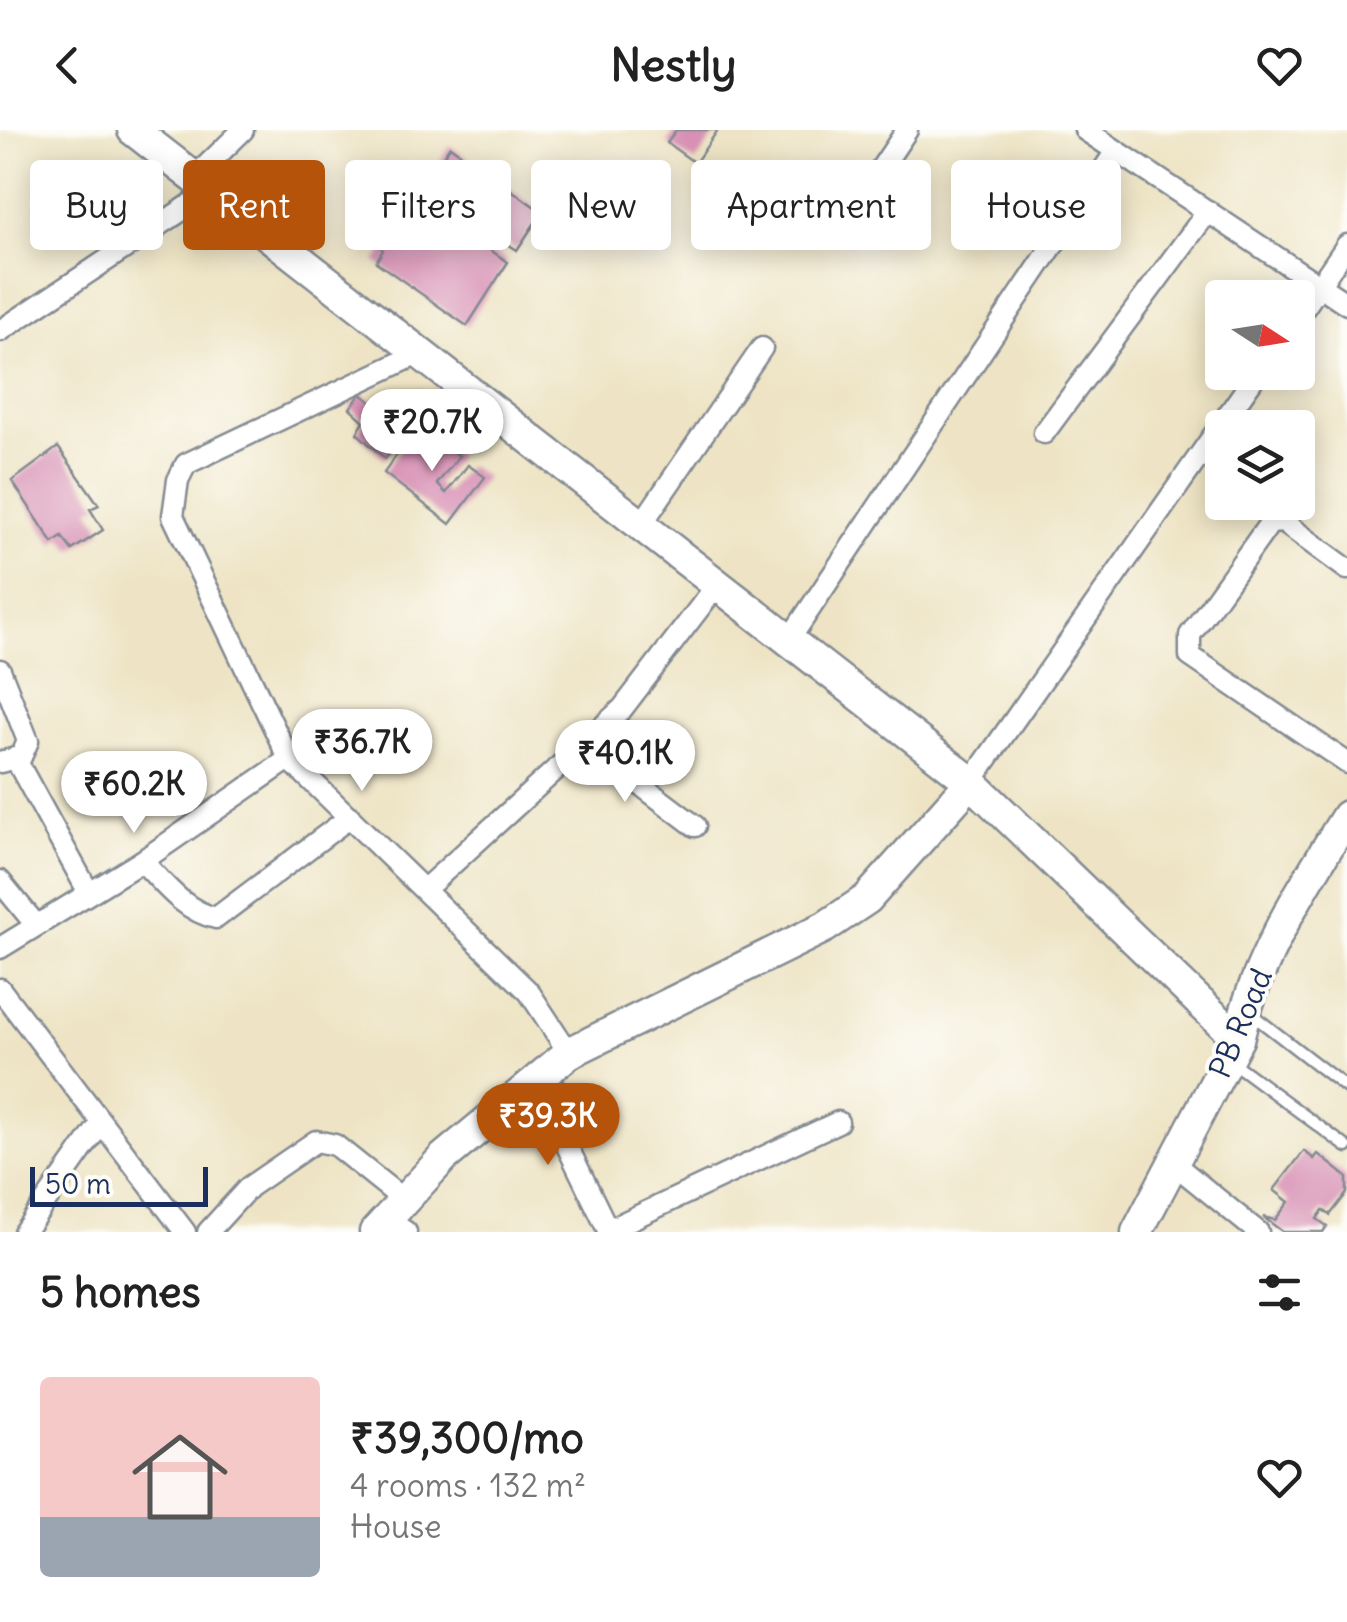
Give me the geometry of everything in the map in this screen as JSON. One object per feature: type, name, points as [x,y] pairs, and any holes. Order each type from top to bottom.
[{"type":"street","points":[[133,130],[183,169]]},
{"type":"street","points":[[221,160],[243,130]]},
{"type":"street","points":[[887,160],[907,130]]},
{"type":"street","points":[[1085,130],[1111,141],[1347,304]]},
{"type":"street","points":[[789,640],[1111,141]]},
{"type":"street","points":[[0,331],[183,198]]},
{"type":"street","points":[[1044,433],[1208,211]]},
{"type":"street","points":[[1315,292],[1347,245]]},
{"type":"street","points":[[288,250],[971,782],[1232,1049]]},
{"type":"street","points":[[641,526],[762,348]]},
{"type":"street","points":[[420,353],[186,464],[178,480],[173,516],[289,759],[529,992],[569,1053]]},
{"type":"street","points":[[208,1232],[249,1187],[316,1141],[335,1144],[393,1221],[443,1158],[569,1053],[824,927],[867,899],[971,782],[1245,390]]},
{"type":"street","points":[[1347,568],[1283,522],[1270,524],[1190,635],[1188,646],[1190,656],[1347,763]]},
{"type":"street","points":[[425,889],[622,709],[717,584]]},
{"type":"street","points":[[0,670],[28,741],[25,754],[7,760],[90,893]]},
{"type":"street","points":[[585,743],[695,826]]},
{"type":"street","points":[[0,948],[142,861],[289,759]]},
{"type":"street","name":"PB Road","points":[[1137,1232],[1232,1049],[1288,911],[1347,816]]},
{"type":"street","points":[[142,861],[182,902],[199,914],[216,918],[350,817]]},
{"type":"street","points":[[0,881],[36,926]]},
{"type":"street","points":[[0,989],[184,1232]]},
{"type":"street","points":[[535,1080],[608,1231],[838,1122]]},
{"type":"street","points":[[24,1232],[101,1123]]},
{"type":"street","points":[[1172,1163],[1258,1232]]},
{"type":"lane","points":[[1245,1009],[1347,1088]]},
{"type":"lane","points":[[1232,1049],[1347,1147]]},
{"type":"building","points":[[676,130],[718,130],[697,160],[691,160],[667,143]]},
{"type":"building","points":[[450,146],[470,160],[441,160]]},
{"type":"building","points":[[511,190],[531,204],[531,229],[517,250],[511,246]]},
{"type":"building","points":[[383,250],[490,250],[508,262],[467,326],[376,262]]},
{"type":"building","points":[[361,394],[409,431],[385,459],[357,433],[364,421],[350,408]]},
{"type":"building","points":[[420,422],[459,456],[437,484],[446,493],[468,465],[485,477],[450,524],[384,473]]},
{"type":"building","points":[[58,447],[99,505],[90,509],[103,530],[72,550],[62,537],[53,543],[12,481]]},
{"type":"building","points":[[1304,1151],[1314,1159],[1318,1154],[1347,1177],[1347,1193],[1330,1215],[1323,1210],[1317,1219],[1327,1226],[1323,1232],[1283,1232],[1263,1217],[1275,1220],[1289,1202],[1274,1190]]}]
